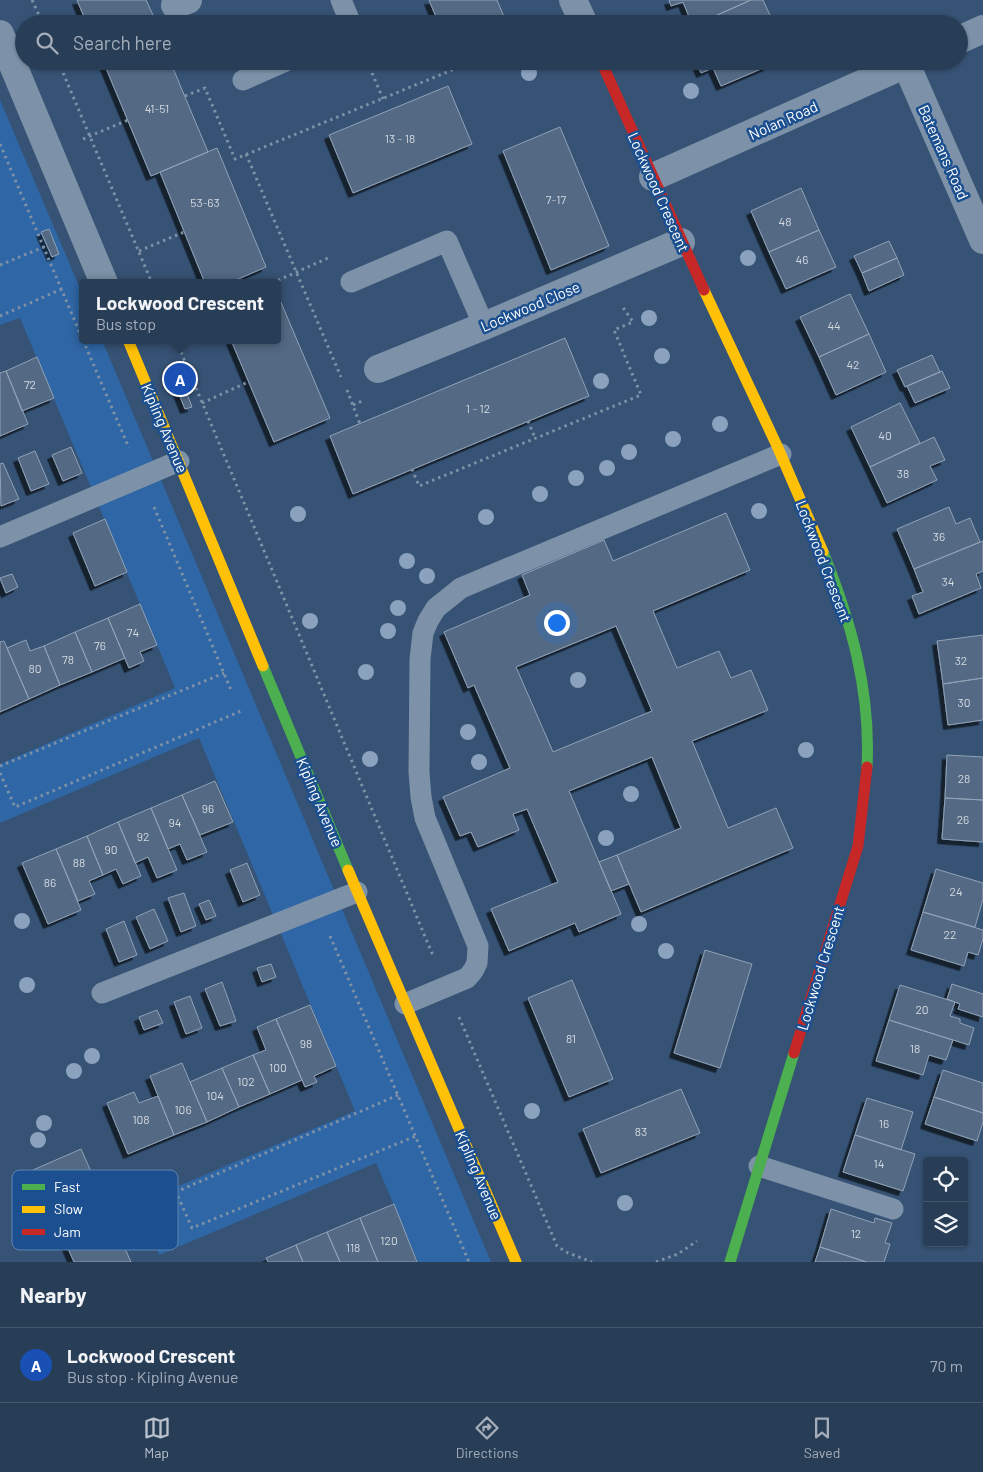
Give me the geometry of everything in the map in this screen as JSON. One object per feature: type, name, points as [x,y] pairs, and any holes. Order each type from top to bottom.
[{"type":"street","points":[[573,0],[580,15]]},
{"type":"street","points":[[968,36],[983,29]]},
{"type":"street","points":[[1,38],[102,279]]},
{"type":"street","name":"Lockwood Crescent","points":[[605,70],[681,242],[781,454],[835,580],[855,642],[866,704],[868,779],[858,846],[730,1262]]},
{"type":"street","name":"Nolan Road","points":[[653,177],[894,70]]},
{"type":"street","name":"Batemans Road","points":[[913,70],[983,240]]},
{"type":"street","name":"Lockwood Close","points":[[378,369],[681,242]]},
{"type":"street","name":"Kipling Avenue","points":[[130,344],[357,892],[516,1262]]},
{"type":"lane","points":[[341,0],[347,15]]},
{"type":"lane","points":[[243,80],[266,70]]},
{"type":"lane","points":[[351,282],[447,241],[484,326]]},
{"type":"lane","points":[[405,1004],[467,978],[473,971],[479,955],[478,946],[425,818],[420,797],[420,659],[423,633],[436,608],[461,588],[781,454]]},
{"type":"lane","points":[[0,537],[179,461]]},
{"type":"lane","points":[[102,993],[357,892]]},
{"type":"lane","points":[[760,1166],[893,1209]]},
{"type":"path","points":[[32,0],[38,15]]},
{"type":"path","points":[[62,70],[150,279]]},
{"type":"path","points":[[371,70],[382,98]]},
{"type":"path","points":[[185,96],[205,88],[235,159],[452,70]]},
{"type":"path","points":[[50,153],[128,120]]},
{"type":"path","points":[[0,144],[79,329]]},
{"type":"path","points":[[246,154],[342,378]]},
{"type":"path","points":[[139,251],[184,232]]},
{"type":"path","points":[[0,265],[44,247]]},
{"type":"path","points":[[281,279],[340,252],[351,282]]},
{"type":"path","points":[[0,316],[62,289]]},
{"type":"path","points":[[412,469],[419,486],[641,395],[614,330],[632,322],[619,302]]},
{"type":"path","points":[[85,344],[234,696]]},
{"type":"path","points":[[178,344],[446,987],[557,1246],[566,1252],[592,1262]]},
{"type":"path","points":[[202,403],[248,382]]},
{"type":"path","points":[[346,387],[360,424]]},
{"type":"path","points":[[353,405],[362,401]]},
{"type":"path","points":[[528,421],[534,438]]},
{"type":"path","points":[[0,766],[224,673]]},
{"type":"path","points":[[237,703],[244,720]]},
{"type":"path","points":[[0,773],[15,807],[241,711]]},
{"type":"path","points":[[323,905],[331,937],[470,1262]]},
{"type":"path","points":[[178,1191],[398,1095]]},
{"type":"path","points":[[178,1196],[192,1228],[416,1136]]},
{"type":"path","points":[[656,1262],[678,1254],[698,1239]]},
{"type":"shaded area","points":[[0,100],[79,286],[79,344],[104,344],[491,1262],[418,1262],[376,1163],[178,1247],[178,1186],[355,1111],[199,738],[0,823],[0,764],[175,688],[20,318],[0,325]]},
{"type":"shaded area","points":[[157,1250],[171,1250],[159,1255]]},
{"type":"building","points":[[77,0],[146,0],[153,15],[83,15]]},
{"type":"building","points":[[429,0],[497,0],[503,15],[435,15]]},
{"type":"building","points":[[669,0],[751,0],[717,15],[688,15],[683,2],[671,6]]},
{"type":"building","points":[[751,0],[763,0],[770,15],[717,15]]},
{"type":"building","points":[[107,70],[174,70],[208,152],[151,176]]},
{"type":"building","points":[[714,70],[759,70],[721,86]]},
{"type":"building","points":[[448,86],[472,144],[353,193],[329,135]]},
{"type":"building","points":[[560,127],[609,246],[551,270],[503,151]]},
{"type":"building","points":[[217,148],[266,267],[238,279],[203,279],[160,172]]},
{"type":"building","points":[[801,188],[819,230],[769,252],[751,211]]},
{"type":"building","points":[[49,229],[59,254],[52,257],[41,232]]},
{"type":"building","points":[[819,230],[836,267],[786,289],[769,252]]},
{"type":"building","points":[[889,241],[897,258],[862,273],[854,256]]},
{"type":"building","points":[[897,258],[904,275],[869,291],[862,273]]},
{"type":"building","points":[[850,294],[869,334],[819,357],[800,317]]},
{"type":"building","points":[[281,302],[330,418],[274,442],[233,344],[281,344]]},
{"type":"building","points":[[869,334],[886,372],[836,395],[819,357]]},
{"type":"building","points":[[565,338],[589,396],[353,494],[330,436]]},
{"type":"building","points":[[932,355],[940,372],[905,387],[897,370]]},
{"type":"building","points":[[37,357],[54,398],[22,411],[6,371]]},
{"type":"building","points":[[6,371],[28,424],[0,436],[0,373]]},
{"type":"building","points":[[942,371],[950,388],[915,403],[907,386]]},
{"type":"building","points":[[182,381],[192,407],[185,409],[175,384]]},
{"type":"building","points":[[900,403],[920,443],[870,467],[851,427]]},
{"type":"building","points":[[934,437],[945,460],[930,466],[937,480],[887,503],[870,467]]},
{"type":"building","points":[[71,447],[82,473],[63,481],[52,455]]},
{"type":"building","points":[[35,451],[49,484],[31,491],[18,458]]},
{"type":"building","points":[[3,463],[19,499],[1,506],[0,464]]},
{"type":"building","points":[[949,507],[956,524],[970,518],[980,542],[914,569],[897,529]]},
{"type":"building","points":[[726,513],[750,570],[653,611],[677,668],[719,651],[731,678],[751,670],[768,710],[692,741],[728,828],[776,808],[793,848],[641,912],[617,855],[681,828],[652,757],[569,791],[621,914],[579,932],[575,923],[509,951],[491,909],[558,882],[527,809],[513,814],[519,830],[478,847],[471,832],[460,836],[443,797],[510,768],[474,685],[468,688],[444,632],[530,595],[522,575],[604,540],[613,561]],"holes":[[[616,626],[652,711],[553,752],[516,667]]]},
{"type":"building","points":[[105,519],[127,572],[95,586],[73,533]]},
{"type":"building","points":[[983,541],[983,571],[976,574],[981,588],[919,614],[912,596],[923,592],[914,569]]},
{"type":"building","points":[[12,574],[18,587],[6,593],[0,578]]},
{"type":"building","points":[[140,604],[157,645],[140,652],[144,661],[129,668],[108,618]]},
{"type":"building","points":[[108,618],[125,658],[92,672],[75,632]]},
{"type":"building","points":[[75,632],[92,672],[60,685],[44,646]]},
{"type":"building","points":[[983,635],[983,678],[943,684],[937,641]]},
{"type":"building","points":[[26,640],[30,651],[44,646],[60,685],[29,699],[7,648]]},
{"type":"building","points":[[4,641],[29,699],[0,712],[0,642]]},
{"type":"building","points":[[983,678],[983,720],[948,725],[943,684]]},
{"type":"building","points":[[947,755],[983,757],[983,800],[945,798]]},
{"type":"building","points":[[215,781],[233,822],[200,835],[182,795]]},
{"type":"building","points":[[182,795],[207,852],[187,860],[180,844],[168,849],[151,808]]},
{"type":"building","points":[[945,798],[983,800],[983,842],[942,839]]},
{"type":"building","points":[[151,808],[177,870],[157,878],[148,857],[135,863],[118,822]]},
{"type":"building","points":[[118,822],[141,876],[123,884],[116,869],[103,875],[87,836]]},
{"type":"building","points":[[87,836],[103,875],[89,881],[95,894],[78,901],[56,849]]},
{"type":"building","points":[[56,849],[81,910],[48,924],[22,863]]},
{"type":"building","points":[[617,855],[629,884],[611,891],[599,862]]},
{"type":"building","points":[[247,863],[260,895],[243,902],[230,870]]},
{"type":"building","points":[[936,869],[983,883],[983,899],[975,927],[923,912]]},
{"type":"building","points":[[184,893],[196,926],[181,932],[168,898]]},
{"type":"building","points":[[209,900],[216,916],[206,920],[199,904]]},
{"type":"building","points":[[154,909],[168,941],[150,949],[136,917]]},
{"type":"building","points":[[923,912],[983,930],[983,939],[978,955],[968,952],[964,966],[911,950]]},
{"type":"building","points":[[124,921],[137,955],[119,962],[106,929]]},
{"type":"building","points":[[705,950],[752,964],[720,1068],[674,1053]]},
{"type":"building","points":[[271,964],[276,977],[262,982],[257,968]]},
{"type":"building","points":[[572,980],[613,1079],[569,1097],[528,998]]},
{"type":"building","points":[[222,982],[236,1021],[220,1026],[205,989]]},
{"type":"building","points":[[952,984],[983,994],[983,1017],[958,1009],[960,1004],[947,999]]},
{"type":"building","points":[[900,985],[955,1002],[950,1016],[960,1019],[960,1023],[974,1028],[969,1045],[889,1020]]},
{"type":"building","points":[[190,996],[202,1028],[186,1034],[174,1002]]},
{"type":"building","points":[[310,1005],[336,1066],[314,1076],[317,1082],[305,1087],[276,1019]]},
{"type":"building","points":[[157,1010],[163,1023],[144,1030],[139,1017]]},
{"type":"building","points":[[276,1019],[302,1080],[270,1094],[253,1055],[266,1050],[257,1027]]},
{"type":"building","points":[[889,1020],[953,1040],[946,1060],[929,1055],[923,1075],[876,1061]]},
{"type":"building","points":[[253,1055],[270,1094],[239,1107],[222,1068]]},
{"type":"building","points":[[182,1063],[207,1122],[174,1135],[150,1076]]},
{"type":"building","points":[[222,1068],[239,1107],[207,1122],[190,1082]]},
{"type":"building","points":[[943,1070],[983,1083],[983,1113],[934,1097]]},
{"type":"building","points":[[681,1089],[700,1133],[601,1173],[583,1129]]},
{"type":"building","points":[[134,1092],[139,1103],[158,1096],[174,1135],[128,1154],[107,1103]]},
{"type":"building","points":[[934,1097],[983,1113],[983,1122],[977,1141],[925,1124]]},
{"type":"building","points":[[867,1098],[913,1112],[901,1150],[855,1135]]},
{"type":"building","points":[[855,1135],[915,1154],[903,1191],[843,1172]]},
{"type":"building","points":[[81,1149],[90,1170],[33,1170]]},
{"type":"building","points":[[394,1204],[417,1262],[378,1262],[360,1218]]},
{"type":"building","points":[[831,1209],[874,1223],[875,1218],[892,1223],[885,1243],[890,1244],[884,1262],[867,1262],[820,1247]]},
{"type":"building","points":[[360,1218],[378,1262],[340,1262],[327,1232]]},
{"type":"building","points":[[327,1232],[340,1262],[303,1262],[296,1245]]},
{"type":"building","points":[[296,1245],[303,1262],[268,1262],[266,1258]]},
{"type":"building","points":[[820,1247],[866,1262],[815,1262]]},
{"type":"building","points":[[69,1250],[126,1250],[131,1262],[74,1262]]},
{"type":"traffic: fast","points":[[823,552],[842,604],[857,657],[866,711],[867,767]]},
{"type":"traffic: fast","points":[[263,666],[348,870]]},
{"type":"traffic: fast","points":[[730,1262],[794,1053]]},
{"type":"traffic: slow","points":[[704,290],[778,448],[823,552]]},
{"type":"traffic: slow","points":[[130,344],[263,666]]},
{"type":"traffic: slow","points":[[348,870],[516,1262]]},
{"type":"traffic: jam","points":[[605,70],[704,290]]},
{"type":"traffic: jam","points":[[794,1053],[858,846],[867,767]]},
{"type":"place","name":"Lockwood Crescent","points":[[180,379]]}]
